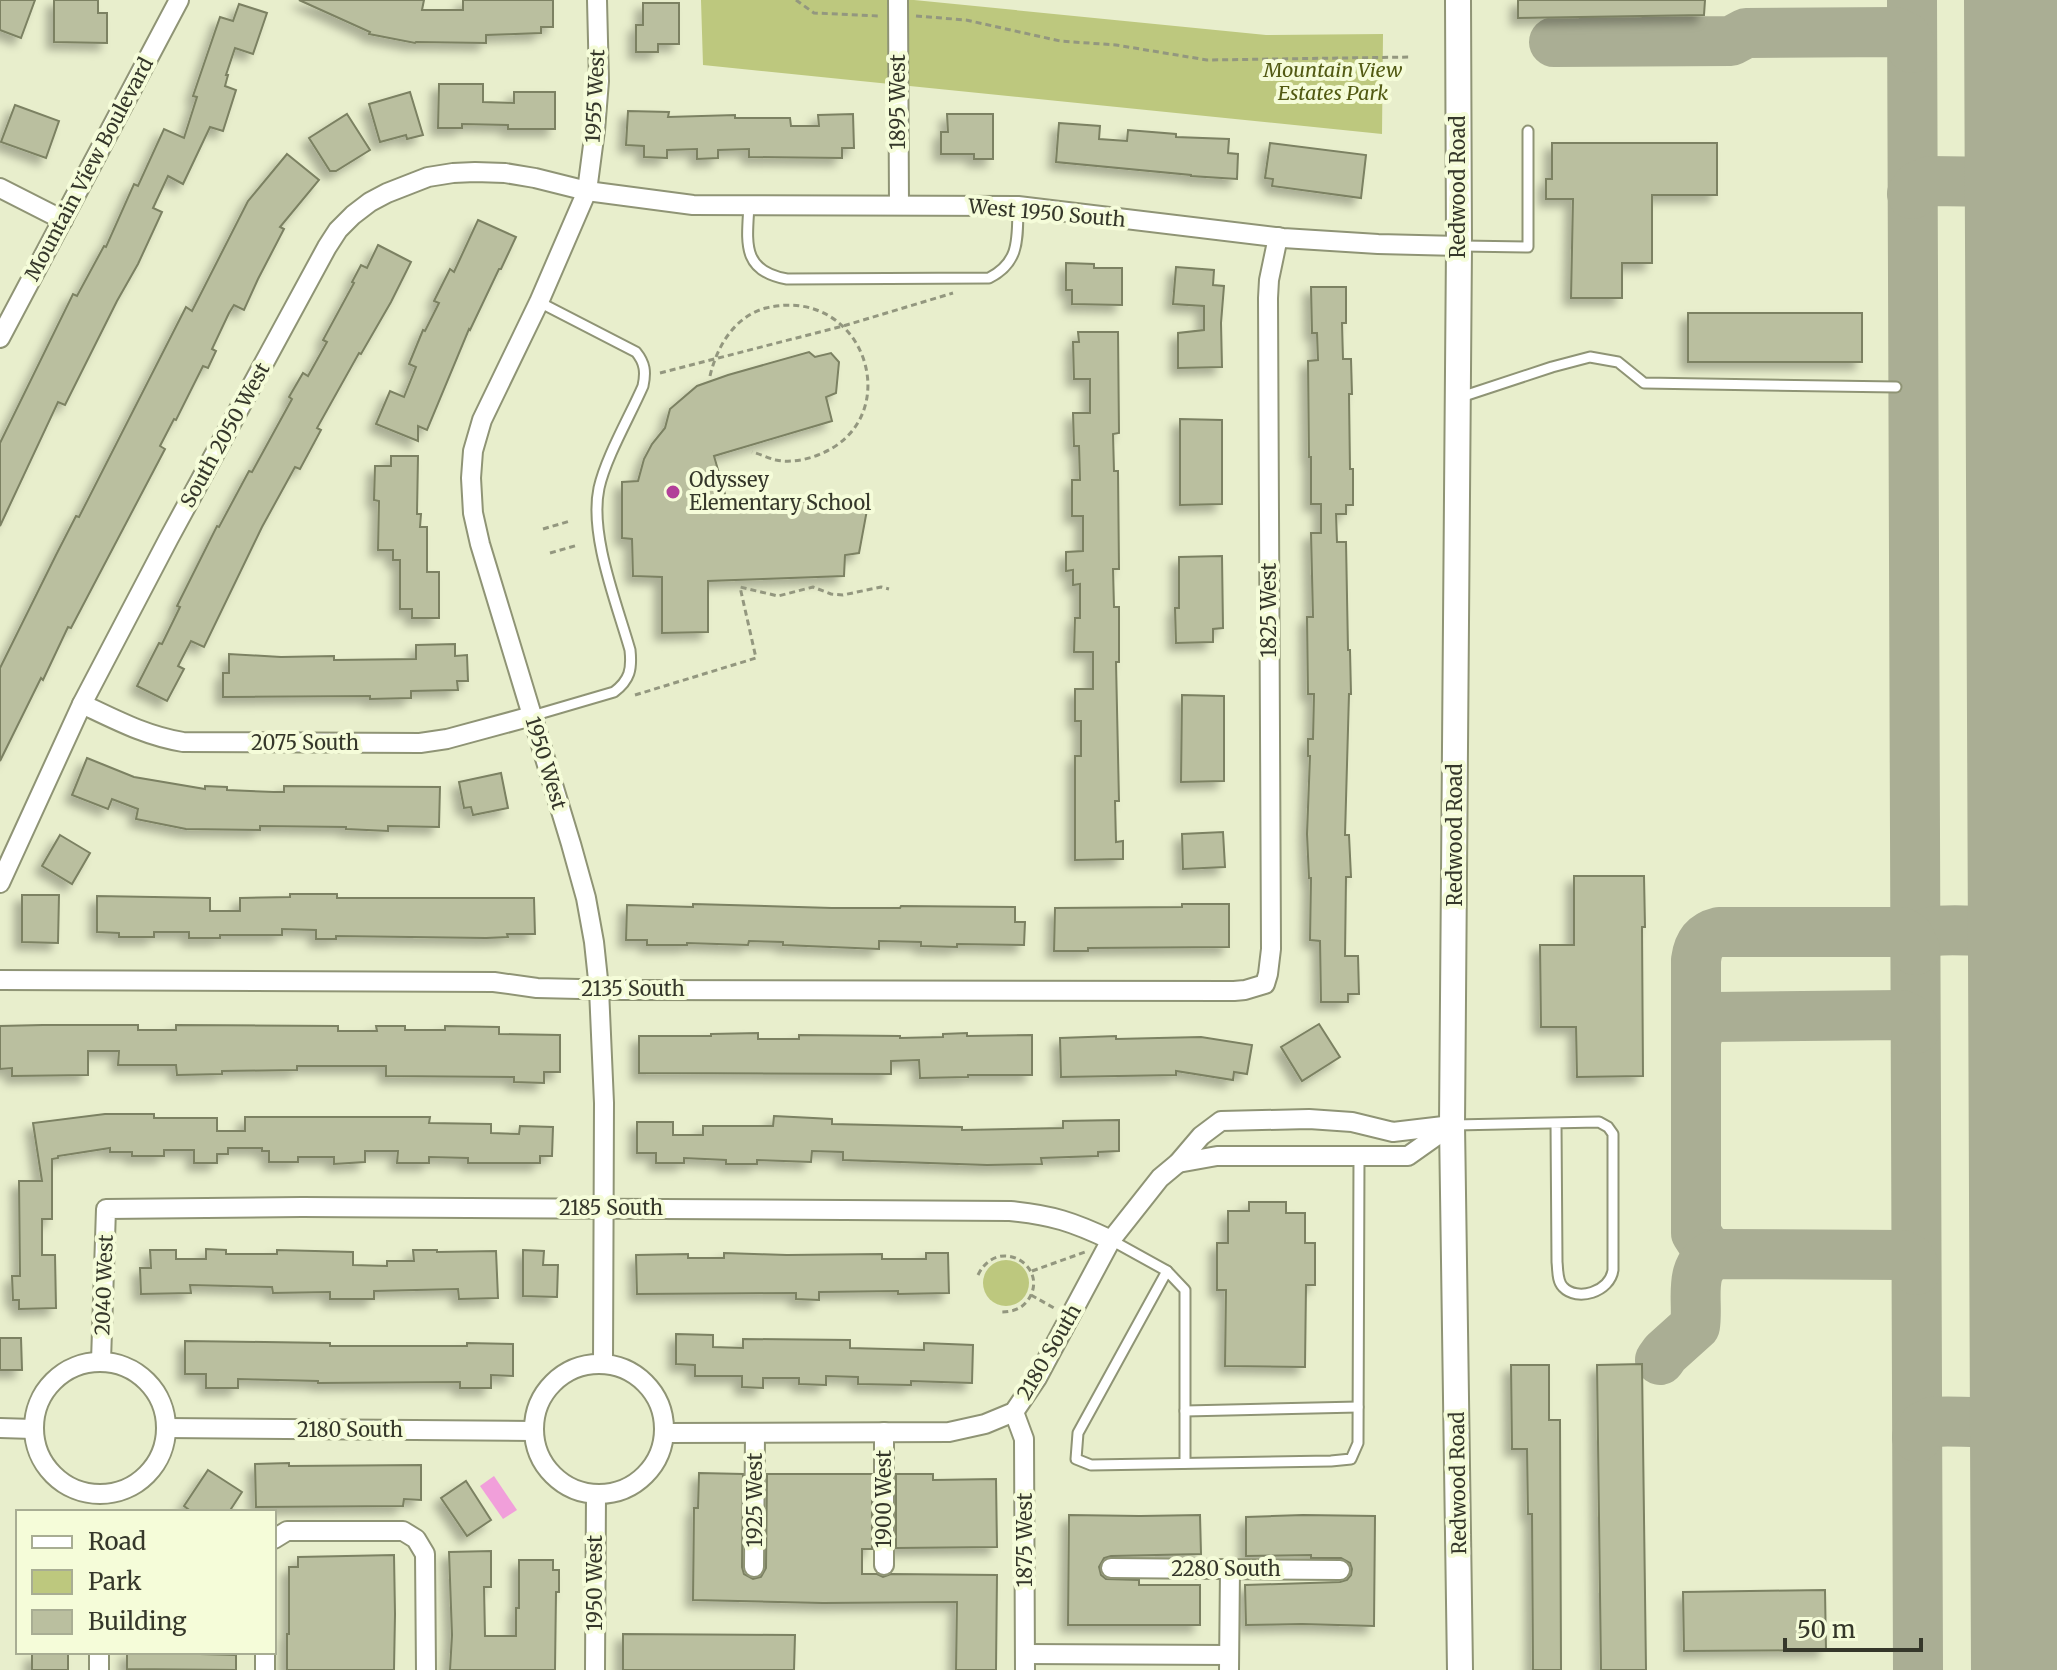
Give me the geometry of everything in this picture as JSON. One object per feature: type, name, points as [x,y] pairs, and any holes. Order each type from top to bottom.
[{"type":"main road","name":"Redwood Road","points":[[1458,0],[1452,1125],[1460,1670]]},
{"type":"street","name":"Mountain View Boulevard","points":[[0,338],[179,0]]},
{"type":"street","name":"1955 West","points":[[587,191],[599,81],[597,0]]},
{"type":"street","name":"1895 West","points":[[898,0],[899,205]]},
{"type":"street","name":"South 2050 West","points":[[0,883],[82,704],[327,247],[345,223],[370,202],[395,189],[428,177],[453,173],[505,173],[587,191]]},
{"type":"street","points":[[0,188],[63,220]]},
{"type":"street","name":"West 1950 South","points":[[587,191],[693,205],[1018,206],[1278,237],[1459,246]]},
{"type":"street","name":"1950 West","points":[[587,191],[539,302],[482,420],[473,451],[471,478],[473,513],[480,544],[586,898],[594,942],[604,1103],[603,1364]]},
{"type":"street","name":"1825 West","points":[[1265,984],[1271,949],[1268,298],[1278,237]]},
{"type":"street","name":"2075 South","points":[[82,704],[134,729],[183,742],[420,743],[447,739],[532,716]]},
{"type":"street","name":"2135 South","points":[[0,980],[494,982],[545,989],[1234,991],[1265,984]]},
{"type":"street","name":"2180 South","points":[[665,1433],[949,1432],[985,1424],[1014,1412],[1037,1378],[1111,1240],[1160,1178],[1178,1163],[1201,1136],[1221,1121],[1309,1119],[1352,1122],[1393,1132],[1452,1125]]},
{"type":"street","points":[[1178,1163],[1217,1156],[1408,1156],[1452,1125]]},
{"type":"street","name":"2185 South","points":[[106,1209],[302,1207],[1010,1211],[1039,1213],[1071,1222],[1111,1240]]},
{"type":"street","name":"2040 West","points":[[101,1361],[106,1209]]},
{"type":"street","points":[[101,1361],[125,1366],[147,1381],[161,1403],[166,1428],[161,1454],[146,1476],[99,1503],[52,1475],[38,1454],[33,1429],[38,1403],[52,1382],[73,1367],[101,1361]]},
{"type":"street","points":[[603,1364],[628,1370],[648,1386],[661,1407],[665,1433],[658,1457],[643,1478],[621,1491],[596,1495],[572,1489],[552,1475],[538,1455],[533,1431],[536,1410],[546,1390],[562,1375],[581,1366],[603,1364]]},
{"type":"street","name":"1875 West","points":[[1014,1412],[1024,1439],[1025,1662]]},
{"type":"street","points":[[0,1428],[33,1429]]},
{"type":"street","name":"2180 South","points":[[166,1428],[533,1431]]},
{"type":"street","name":"1900 West","points":[[884,1432],[884,1565]]},
{"type":"street","name":"1925 West","points":[[754,1567],[755,1433]]},
{"type":"street","name":"1950 West","points":[[595,1670],[596,1495]]},
{"type":"street","points":[[276,1538],[287,1531],[403,1531],[416,1539],[425,1554],[426,1670]]},
{"type":"street","name":"2280 South","points":[[1111,1568],[1340,1570]]},
{"type":"street","points":[[1025,1662],[1229,1662],[1230,1569]]},
{"type":"lane","points":[[1459,246],[1528,247],[1528,131]]},
{"type":"lane","points":[[749,205],[749,254],[757,266],[772,276],[787,279],[989,278],[1001,272],[1017,245],[1018,206]]},
{"type":"lane","points":[[532,716],[614,692],[624,685],[629,676],[630,650],[600,545],[596,509],[599,486],[643,386],[645,374],[643,360],[636,352],[539,302]]},
{"type":"lane","points":[[1458,398],[1590,357],[1618,362],[1644,383],[1896,387]]},
{"type":"lane","points":[[1452,1125],[1599,1122],[1608,1127],[1613,1134],[1613,1270],[1612,1279],[1596,1291],[1572,1292],[1564,1288],[1559,1280],[1556,1123]]},
{"type":"lane","points":[[1167,1271],[1078,1433],[1076,1459],[1091,1465],[1351,1459],[1358,1443],[1359,1156]]},
{"type":"lane","points":[[1111,1240],[1167,1271],[1185,1290],[1185,1463]]},
{"type":"lane","points":[[1185,1411],[1358,1407]]},
{"type":"path","points":[[796,0],[814,13],[885,16]]},
{"type":"path","points":[[916,16],[966,20],[1060,41],[1116,45],[1207,60],[1411,57]]},
{"type":"path","points":[[660,373],[843,326],[955,293]]},
{"type":"path","points":[[710,376],[723,341],[740,322],[761,309],[786,304],[811,307],[834,317],[852,334],[864,356],[868,383],[864,409],[851,433],[830,450],[805,460],[778,460],[752,452]]},
{"type":"path","points":[[543,529],[570,521]]},
{"type":"path","points":[[550,553],[578,545]]},
{"type":"path","points":[[635,695],[756,658],[740,587],[778,596],[813,587],[843,595],[881,587],[889,589]]},
{"type":"path","points":[[1031,1271],[1089,1251]]},
{"type":"path","points":[[978,1275],[989,1260],[1008,1255],[1017,1258],[1031,1271],[1031,1295],[1024,1305],[1017,1310],[999,1312]]},
{"type":"path","points":[[1031,1295],[1054,1308]]},
{"type":"green space","name":"Mountain View Estates Park","points":[[701,0],[914,0],[1266,35],[1383,34],[1382,134],[703,65]]},
{"type":"green space","points":[[1006,1260],[1023,1266],[1029,1283],[1023,1300],[1006,1306],[989,1300],[983,1283],[989,1266]]},
{"type":"shaded area","points":[[494,1476],[517,1510],[503,1519],[480,1486]]},
{"type":"building","points":[[0,0],[35,0],[21,38],[0,30]]},
{"type":"building","points":[[54,0],[98,0],[98,13],[107,13],[107,43],[54,42]]},
{"type":"building","points":[[299,0],[424,0],[422,10],[463,10],[463,0],[553,0],[553,27],[541,27],[541,33],[486,35],[486,43],[415,43],[369,34]]},
{"type":"building","points":[[1518,0],[1705,0],[1704,15],[1518,18]]},
{"type":"building","points":[[643,3],[679,3],[679,44],[658,44],[658,52],[636,52],[636,25],[643,25]]},
{"type":"building","points":[[239,4],[267,13],[253,54],[235,48],[225,86],[236,90],[223,131],[210,127],[183,184],[168,176],[153,208],[162,212],[138,264],[65,405],[58,402],[0,526],[0,443],[73,294],[77,296],[106,247],[134,184],[138,186],[164,129],[184,138],[197,97],[193,96],[220,17],[233,21]]},
{"type":"building","points":[[439,84],[483,84],[483,102],[514,103],[514,92],[555,92],[555,129],[508,129],[508,125],[462,124],[462,128],[438,128]]},
{"type":"building","points":[[410,92],[423,135],[407,139],[406,135],[380,142],[369,104]]},
{"type":"building","points":[[15,105],[59,121],[46,158],[1,142]]},
{"type":"building","points":[[628,111],[669,112],[668,117],[735,115],[735,118],[790,118],[791,126],[819,126],[818,115],[853,114],[854,148],[842,148],[842,158],[749,157],[749,149],[718,150],[718,158],[697,159],[697,149],[667,150],[667,158],[644,157],[644,146],[626,145]]},
{"type":"building","points":[[347,114],[370,150],[336,171],[330,171],[309,138]]},
{"type":"building","points":[[947,114],[993,114],[993,159],[974,159],[974,154],[941,154],[941,132],[948,132]]},
{"type":"building","points":[[1059,123],[1100,126],[1099,139],[1127,141],[1128,130],[1176,134],[1176,137],[1229,139],[1228,153],[1238,154],[1237,179],[1056,162]]},
{"type":"building","points":[[1270,143],[1366,155],[1361,198],[1272,186],[1273,179],[1265,178]]},
{"type":"building","points":[[1552,143],[1717,143],[1717,195],[1652,195],[1652,263],[1622,263],[1622,298],[1571,298],[1573,199],[1546,199],[1546,179],[1552,179]]},
{"type":"building","points":[[287,154],[319,180],[280,227],[284,229],[244,310],[234,305],[229,313],[212,349],[216,351],[208,368],[203,366],[174,419],[160,446],[165,449],[71,628],[68,627],[43,680],[41,678],[0,761],[0,668],[186,307],[192,311],[248,201]]},
{"type":"building","points":[[478,220],[516,237],[469,329],[427,430],[418,426],[418,441],[376,424],[390,391],[404,397],[416,367],[409,364],[423,330],[439,303],[434,301],[450,269],[454,272]]},
{"type":"building","points":[[378,245],[411,262],[317,428],[321,430],[300,469],[295,467],[262,527],[204,647],[191,641],[178,666],[184,669],[167,701],[137,686],[159,643],[162,644],[180,607],[177,606],[217,526],[249,471],[252,472],[303,373],[308,376],[327,342],[323,340],[361,265],[367,268]]},
{"type":"building","points":[[1066,263],[1094,264],[1094,268],[1122,268],[1122,305],[1072,304],[1072,290],[1066,290]]},
{"type":"building","points":[[1176,267],[1214,270],[1213,285],[1224,286],[1222,367],[1178,368],[1178,333],[1204,330],[1204,306],[1173,304]]},
{"type":"building","points":[[1311,287],[1346,287],[1346,323],[1342,323],[1343,359],[1351,359],[1350,469],[1353,469],[1353,505],[1346,505],[1346,514],[1336,514],[1337,542],[1346,542],[1351,694],[1345,835],[1349,835],[1351,877],[1346,877],[1345,956],[1358,956],[1359,994],[1348,994],[1348,1002],[1321,1002],[1320,941],[1310,940],[1308,739],[1313,739],[1314,694],[1308,694],[1307,617],[1313,617],[1311,533],[1321,533],[1321,504],[1311,504],[1309,457],[1308,361],[1318,360],[1317,333],[1312,333]]},
{"type":"building","points":[[1688,313],[1862,313],[1862,362],[1688,362]]},
{"type":"building","points":[[1078,332],[1118,332],[1119,433],[1113,434],[1114,471],[1118,471],[1119,569],[1113,569],[1114,607],[1119,607],[1119,662],[1116,662],[1119,801],[1115,801],[1116,842],[1123,841],[1123,859],[1075,860],[1075,756],[1081,756],[1081,721],[1075,721],[1075,689],[1093,689],[1093,652],[1074,652],[1075,618],[1080,618],[1080,584],[1073,585],[1073,570],[1066,571],[1066,552],[1083,551],[1083,516],[1072,516],[1072,480],[1080,480],[1079,446],[1074,446],[1073,413],[1090,413],[1090,379],[1074,379],[1073,342],[1079,342]]},
{"type":"building","name":"Odyssey Elementary School","points":[[809,352],[815,357],[831,353],[839,362],[836,393],[826,397],[832,421],[714,456],[727,501],[847,503],[867,510],[859,553],[845,555],[844,576],[708,581],[708,632],[662,633],[662,577],[633,576],[632,539],[622,538],[622,482],[638,481],[644,459],[665,428],[670,409],[697,386]]},
{"type":"building","points":[[1180,419],[1222,420],[1222,504],[1180,505]]},
{"type":"building","points":[[391,456],[418,456],[417,514],[421,514],[420,527],[427,527],[427,572],[439,572],[439,618],[412,618],[412,609],[400,609],[400,560],[393,560],[393,550],[378,550],[379,501],[374,500],[375,466],[391,466]]},
{"type":"building","points":[[1222,556],[1223,628],[1213,629],[1213,642],[1176,643],[1179,557]]},
{"type":"building","points":[[455,644],[455,656],[467,655],[468,681],[457,681],[458,690],[411,691],[411,698],[223,697],[223,673],[229,673],[229,654],[334,656],[334,660],[416,659],[416,645]]},
{"type":"building","points":[[1182,695],[1224,696],[1224,781],[1181,782]]},
{"type":"building","points":[[87,758],[134,777],[205,789],[205,786],[284,792],[284,786],[440,787],[439,827],[388,826],[388,831],[260,826],[260,830],[186,829],[136,819],[138,809],[112,799],[108,809],[72,795]]},
{"type":"building","points":[[501,773],[508,808],[473,815],[471,807],[464,808],[459,782]]},
{"type":"building","points":[[1223,832],[1225,867],[1183,869],[1182,834]]},
{"type":"building","points":[[60,835],[90,853],[72,884],[42,866]]},
{"type":"building","points":[[1574,876],[1644,876],[1643,1076],[1577,1077],[1576,1027],[1541,1027],[1540,945],[1574,945]]},
{"type":"building","points":[[290,894],[337,894],[337,898],[534,898],[535,934],[486,938],[336,936],[336,939],[316,939],[316,930],[282,929],[282,935],[220,935],[220,938],[189,938],[189,932],[154,932],[154,937],[119,937],[119,933],[97,932],[97,896],[210,898],[210,911],[240,911],[240,898],[290,897]]},
{"type":"building","points":[[22,895],[59,895],[58,943],[22,942]]},
{"type":"building","points":[[693,904],[832,908],[1015,907],[1015,922],[1025,922],[1024,945],[957,944],[957,947],[879,941],[879,949],[749,941],[748,945],[647,945],[647,940],[626,940],[627,905],[693,907]]},
{"type":"building","points":[[1182,904],[1229,904],[1229,947],[1054,951],[1055,908],[1182,907]]},
{"type":"building","points":[[1319,1024],[1340,1057],[1302,1081],[1281,1047]]},
{"type":"building","points":[[138,1025],[138,1030],[176,1030],[176,1025],[338,1026],[338,1031],[377,1031],[376,1026],[405,1026],[405,1030],[445,1030],[445,1026],[499,1027],[499,1034],[560,1035],[560,1072],[544,1072],[544,1083],[514,1082],[514,1077],[386,1076],[386,1066],[297,1066],[297,1070],[177,1075],[176,1065],[118,1065],[119,1051],[88,1051],[88,1075],[12,1076],[12,1068],[0,1069],[0,1026]]},
{"type":"building","points":[[758,1033],[758,1039],[799,1039],[799,1035],[900,1038],[967,1033],[967,1036],[1032,1035],[1032,1075],[920,1078],[919,1060],[891,1061],[891,1074],[639,1073],[639,1036]]},
{"type":"building","points":[[1116,1036],[1116,1039],[1201,1037],[1252,1045],[1247,1074],[1234,1072],[1233,1080],[1176,1071],[1176,1075],[1061,1077],[1060,1038]]},
{"type":"building","points":[[105,1114],[217,1118],[217,1131],[245,1131],[245,1117],[430,1117],[429,1123],[491,1124],[491,1133],[519,1134],[520,1126],[553,1127],[552,1156],[540,1156],[540,1163],[468,1163],[468,1158],[429,1157],[429,1163],[397,1163],[398,1151],[365,1151],[365,1162],[334,1164],[334,1157],[298,1157],[298,1162],[269,1162],[269,1151],[262,1151],[262,1148],[228,1148],[228,1154],[217,1154],[217,1163],[194,1163],[194,1150],[164,1150],[164,1156],[132,1156],[132,1152],[110,1152],[110,1148],[58,1156],[52,1159],[52,1219],[42,1219],[42,1255],[55,1255],[56,1308],[19,1309],[19,1300],[13,1300],[12,1276],[20,1276],[19,1181],[42,1181],[33,1123]]},
{"type":"building","points":[[774,1116],[832,1119],[832,1124],[962,1127],[962,1130],[1063,1128],[1063,1121],[1119,1120],[1119,1151],[1098,1152],[1098,1156],[1041,1158],[1042,1164],[987,1165],[843,1160],[843,1152],[812,1151],[811,1162],[757,1160],[757,1164],[726,1164],[726,1160],[684,1158],[684,1163],[656,1163],[656,1153],[637,1153],[637,1122],[673,1122],[673,1135],[703,1135],[703,1126],[773,1126]]},
{"type":"building","points":[[1249,1202],[1286,1202],[1286,1213],[1305,1213],[1305,1243],[1315,1243],[1315,1285],[1306,1285],[1305,1367],[1225,1366],[1226,1290],[1217,1290],[1217,1243],[1228,1243],[1228,1211],[1249,1211]]},
{"type":"building","points":[[206,1249],[226,1250],[226,1254],[277,1254],[277,1250],[353,1252],[353,1265],[387,1266],[387,1261],[414,1261],[413,1250],[496,1251],[498,1298],[459,1299],[458,1289],[374,1291],[374,1299],[330,1299],[330,1292],[273,1293],[272,1287],[190,1285],[191,1293],[141,1294],[140,1268],[151,1268],[150,1250],[176,1250],[176,1259],[206,1259]]},
{"type":"building","points":[[523,1250],[544,1251],[543,1265],[558,1265],[557,1297],[523,1296]]},
{"type":"building","points":[[724,1253],[882,1254],[882,1259],[926,1259],[926,1253],[948,1253],[949,1293],[819,1292],[819,1300],[796,1299],[796,1293],[637,1294],[636,1255],[688,1254],[688,1258],[724,1258]]},
{"type":"building","points":[[676,1334],[713,1335],[713,1347],[743,1348],[743,1339],[850,1340],[850,1348],[924,1350],[924,1343],[973,1345],[972,1383],[911,1381],[911,1385],[858,1384],[858,1377],[826,1376],[826,1385],[799,1384],[799,1378],[763,1378],[763,1388],[742,1387],[742,1376],[695,1376],[695,1365],[676,1364]]},
{"type":"building","points":[[0,1338],[21,1338],[22,1370],[0,1370]]},
{"type":"building","points":[[185,1341],[330,1343],[330,1346],[513,1344],[513,1376],[491,1375],[491,1388],[460,1388],[460,1382],[318,1383],[238,1379],[238,1388],[206,1388],[206,1374],[185,1374]]},
{"type":"building","points":[[1642,1364],[1646,1670],[1601,1670],[1597,1365]]},
{"type":"building","points":[[1511,1365],[1549,1365],[1549,1420],[1560,1420],[1561,1670],[1533,1670],[1532,1514],[1528,1514],[1527,1449],[1512,1449]]},
{"type":"building","points":[[289,1463],[289,1466],[421,1465],[421,1500],[404,1499],[403,1506],[256,1507],[255,1464]]},
{"type":"building","points":[[208,1470],[242,1492],[230,1510],[189,1510],[184,1506]]},
{"type":"building","points":[[699,1473],[743,1474],[742,1567],[744,1574],[753,1579],[761,1577],[766,1568],[767,1474],[872,1474],[872,1549],[862,1549],[862,1574],[883,1577],[891,1574],[997,1575],[996,1670],[956,1670],[957,1602],[693,1600],[694,1508],[698,1508]]},
{"type":"building","points":[[896,1474],[933,1474],[933,1480],[996,1479],[997,1547],[896,1548]]},
{"type":"building","points":[[466,1481],[491,1520],[467,1536],[441,1498]]},
{"type":"building","points":[[1069,1515],[1200,1515],[1201,1554],[1111,1556],[1104,1558],[1099,1567],[1106,1579],[1139,1580],[1139,1585],[1200,1585],[1200,1625],[1068,1625]]},
{"type":"building","points":[[1375,1516],[1374,1626],[1246,1625],[1245,1585],[1340,1582],[1351,1575],[1350,1563],[1341,1558],[1246,1556],[1246,1517]]},
{"type":"building","points":[[491,1551],[491,1587],[484,1587],[485,1636],[516,1636],[519,1560],[553,1560],[553,1570],[559,1570],[555,1670],[450,1670],[449,1552]]},
{"type":"building","points":[[394,1555],[394,1670],[287,1670],[289,1567],[298,1567],[298,1557]]},
{"type":"building","points":[[1825,1590],[1826,1650],[1684,1651],[1683,1592]]},
{"type":"building","points":[[623,1634],[795,1635],[794,1670],[623,1670]]},
{"type":"building","points":[[32,1654],[68,1654],[68,1670],[32,1670]]},
{"type":"building","points":[[127,1654],[236,1655],[236,1670],[127,1669]]},
{"type":"taxiway","points":[[1912,0],[1918,1670]]},
{"type":"taxiway","points":[[1554,42],[1731,41],[1746,33],[1896,32],[1906,37],[1912,48]]},
{"type":"taxiway","points":[[2027,146],[2037,170],[2057,185]]},
{"type":"taxiway","points":[[1912,194],[1918,186],[1930,181],[2000,182],[2019,198],[2027,222]]},
{"type":"taxiway","points":[[1915,950],[1920,938],[1931,932],[1960,930],[1998,933],[2014,937],[2021,943],[2031,970]]},
{"type":"taxiway","points":[[1717,1254],[1705,1247],[1696,1233],[1696,960],[1702,942],[1719,932],[1901,932],[1909,937],[1915,950]]},
{"type":"taxiway","points":[[1696,1041],[1702,1026],[1715,1017],[1901,1015],[1908,1018],[1915,1029]]},
{"type":"taxiway","points":[[1660,1360],[1695,1326],[1697,1275],[1707,1259],[1717,1254],[1902,1255],[1910,1259],[1916,1270]]},
{"type":"taxiway","points":[[2032,1391],[2040,1410],[2057,1421]]},
{"type":"taxiway","points":[[1917,1437],[1924,1426],[1932,1422],[2007,1424],[2020,1431],[2032,1459]]},
{"type":"runway","points":[[2026,0],[2033,1670]]},
{"type":"place","name":"Odyssey Elementary School","points":[[673,492]]}]
